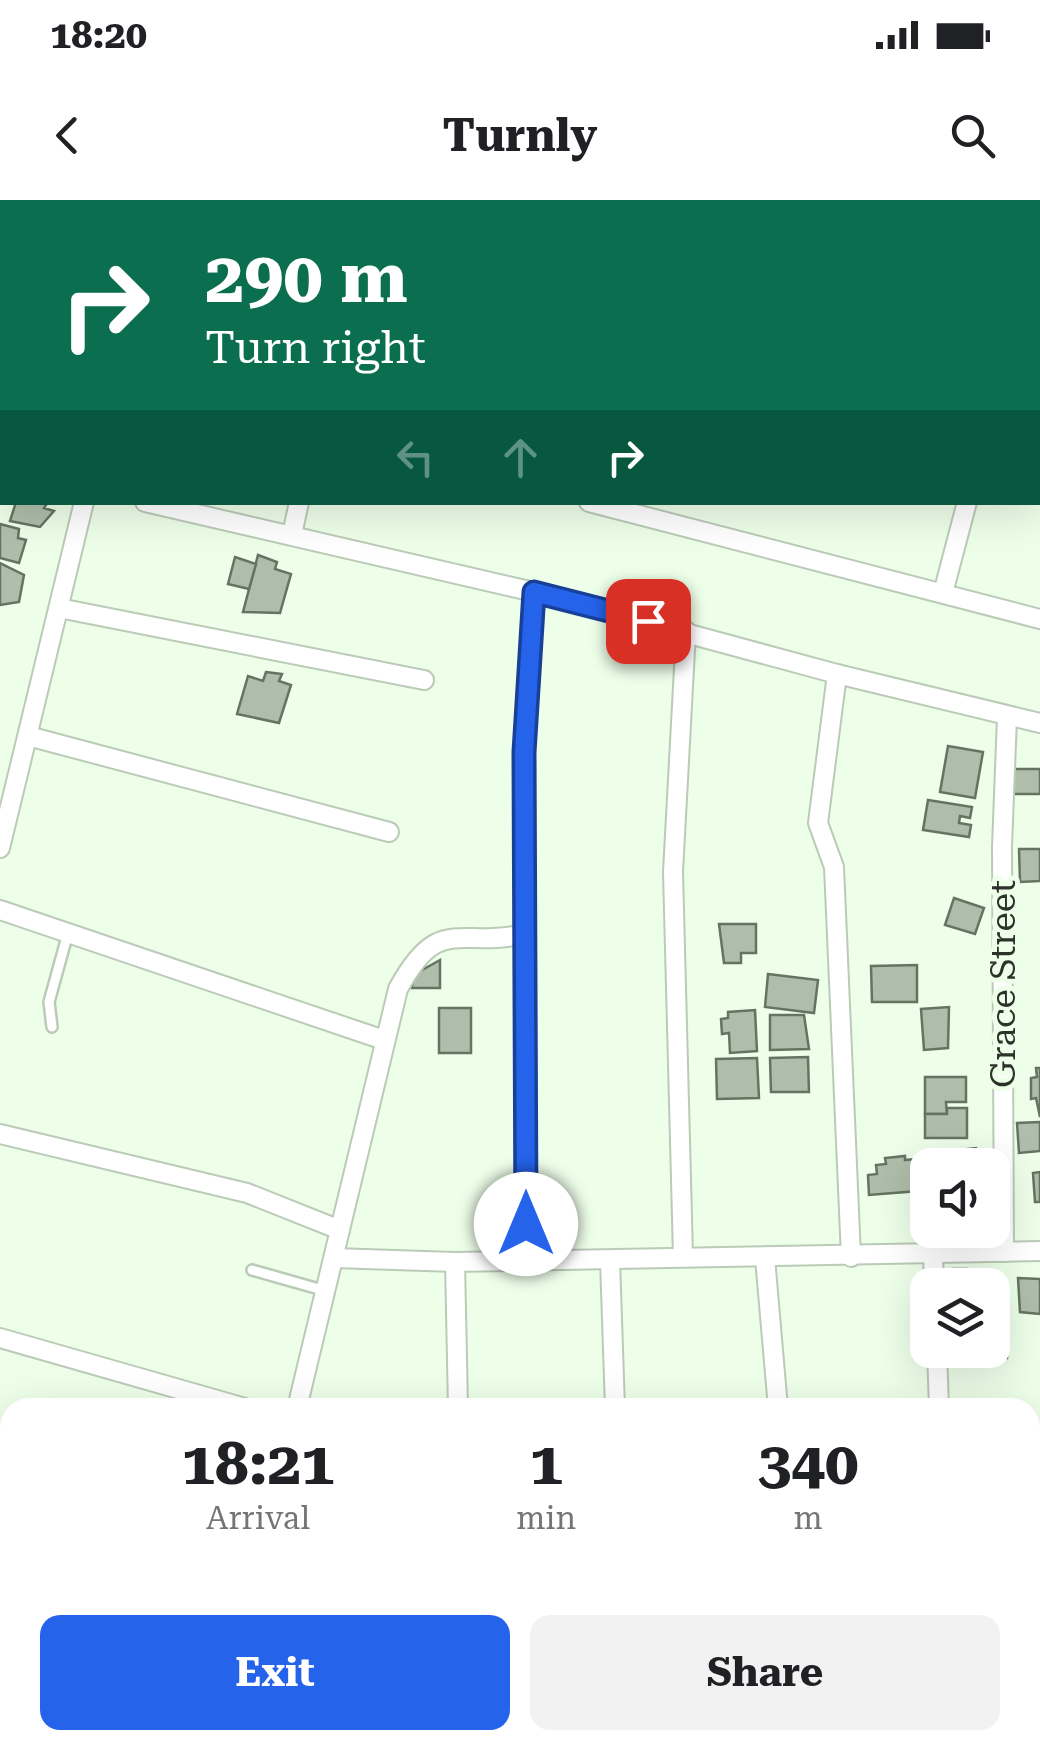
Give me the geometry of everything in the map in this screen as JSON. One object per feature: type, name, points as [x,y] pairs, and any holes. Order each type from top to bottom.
[{"type":"street","points":[[0,848],[83,505]]},
{"type":"street","points":[[159,505],[534,592],[836,674],[1040,723]]},
{"type":"street","points":[[292,535],[298,505]]},
{"type":"street","points":[[601,505],[1040,619]]},
{"type":"street","points":[[943,593],[966,505]]},
{"type":"street","points":[[526,1260],[524,752],[534,592]]},
{"type":"street","points":[[59,608],[424,680]]},
{"type":"street","points":[[682,1256],[674,872],[686,631]]},
{"type":"street","points":[[836,674],[818,823],[834,867],[851,1257]]},
{"type":"street","name":"Grace Street","points":[[1004,1252],[1002,847],[1007,717]]},
{"type":"street","points":[[28,736],[389,832]]},
{"type":"street","points":[[0,910],[384,1040]]},
{"type":"street","points":[[300,1398],[398,989],[416,955],[454,936],[524,934]]},
{"type":"street","points":[[0,1134],[247,1193],[340,1230]]},
{"type":"street","points":[[334,1258],[455,1262],[1040,1251]]},
{"type":"street","points":[[933,1254],[933,1268]]},
{"type":"street","points":[[764,1258],[777,1398]]},
{"type":"street","points":[[610,1260],[615,1398]]},
{"type":"street","points":[[455,1262],[458,1398]]},
{"type":"street","points":[[0,1338],[210,1398]]},
{"type":"street","points":[[938,1368],[939,1398]]},
{"type":"lane","points":[[52,1026],[49,1002],[68,933]]},
{"type":"lane","points":[[252,1270],[326,1292]]},
{"type":"building","points":[[15,505],[46,505],[44,508],[54,511],[40,527],[10,521]]},
{"type":"building","points":[[0,524],[19,529],[18,538],[26,540],[19,563],[0,558]]},
{"type":"building","points":[[258,555],[277,562],[275,569],[291,574],[280,613],[243,612]]},
{"type":"building","points":[[235,557],[256,564],[249,589],[228,584]]},
{"type":"building","points":[[0,563],[24,575],[19,602],[0,605]]},
{"type":"building","points":[[266,672],[282,674],[279,681],[291,685],[279,723],[237,714],[248,676],[263,681]]},
{"type":"building","points":[[948,746],[983,752],[975,798],[940,792]]},
{"type":"building","points":[[1013,769],[1040,769],[1040,794],[1013,794]]},
{"type":"building","points":[[928,800],[972,807],[970,818],[960,816],[959,823],[971,825],[969,837],[923,830]]},
{"type":"building","points":[[1019,849],[1040,849],[1040,881],[1020,882]]},
{"type":"building","points":[[954,898],[984,908],[975,934],[945,925]]},
{"type":"building","points":[[719,924],[756,924],[756,953],[741,953],[741,963],[724,963]]},
{"type":"building","points":[[440,960],[440,988],[412,988],[413,975]]},
{"type":"building","points":[[917,965],[917,1002],[872,1002],[871,966]]},
{"type":"building","points":[[768,974],[818,980],[814,1013],[765,1007]]},
{"type":"building","points":[[949,1007],[948,1048],[924,1050],[921,1009]]},
{"type":"building","points":[[439,1008],[471,1008],[471,1053],[439,1053]]},
{"type":"building","points":[[755,1010],[757,1051],[730,1053],[729,1033],[722,1034],[721,1019],[728,1018],[728,1012]]},
{"type":"building","points":[[770,1015],[804,1015],[809,1049],[770,1050]]},
{"type":"building","points":[[808,1057],[809,1092],[771,1092],[770,1058]]},
{"type":"building","points":[[757,1058],[759,1098],[717,1099],[716,1059]]},
{"type":"building","points":[[1036,1068],[1040,1068],[1040,1117],[1036,1098],[1031,1099],[1031,1078],[1037,1077]]},
{"type":"building","points":[[925,1077],[966,1077],[966,1102],[946,1102],[947,1114],[925,1114]]},
{"type":"building","points":[[947,1108],[967,1108],[967,1138],[925,1138],[925,1114],[947,1114]]},
{"type":"building","points":[[1040,1122],[1040,1151],[1019,1153],[1017,1123]]},
{"type":"building","points":[[905,1156],[905,1160],[910,1160],[910,1192],[869,1195],[868,1175],[877,1174],[876,1165],[886,1164],[885,1158]]},
{"type":"building","points":[[1040,1172],[1040,1202],[1035,1202],[1033,1173]]},
{"type":"building","points":[[1018,1278],[1040,1279],[1040,1314],[1020,1312]]},
{"type":"route","points":[[526,1224],[524,752],[534,592],[648,621]]}]
